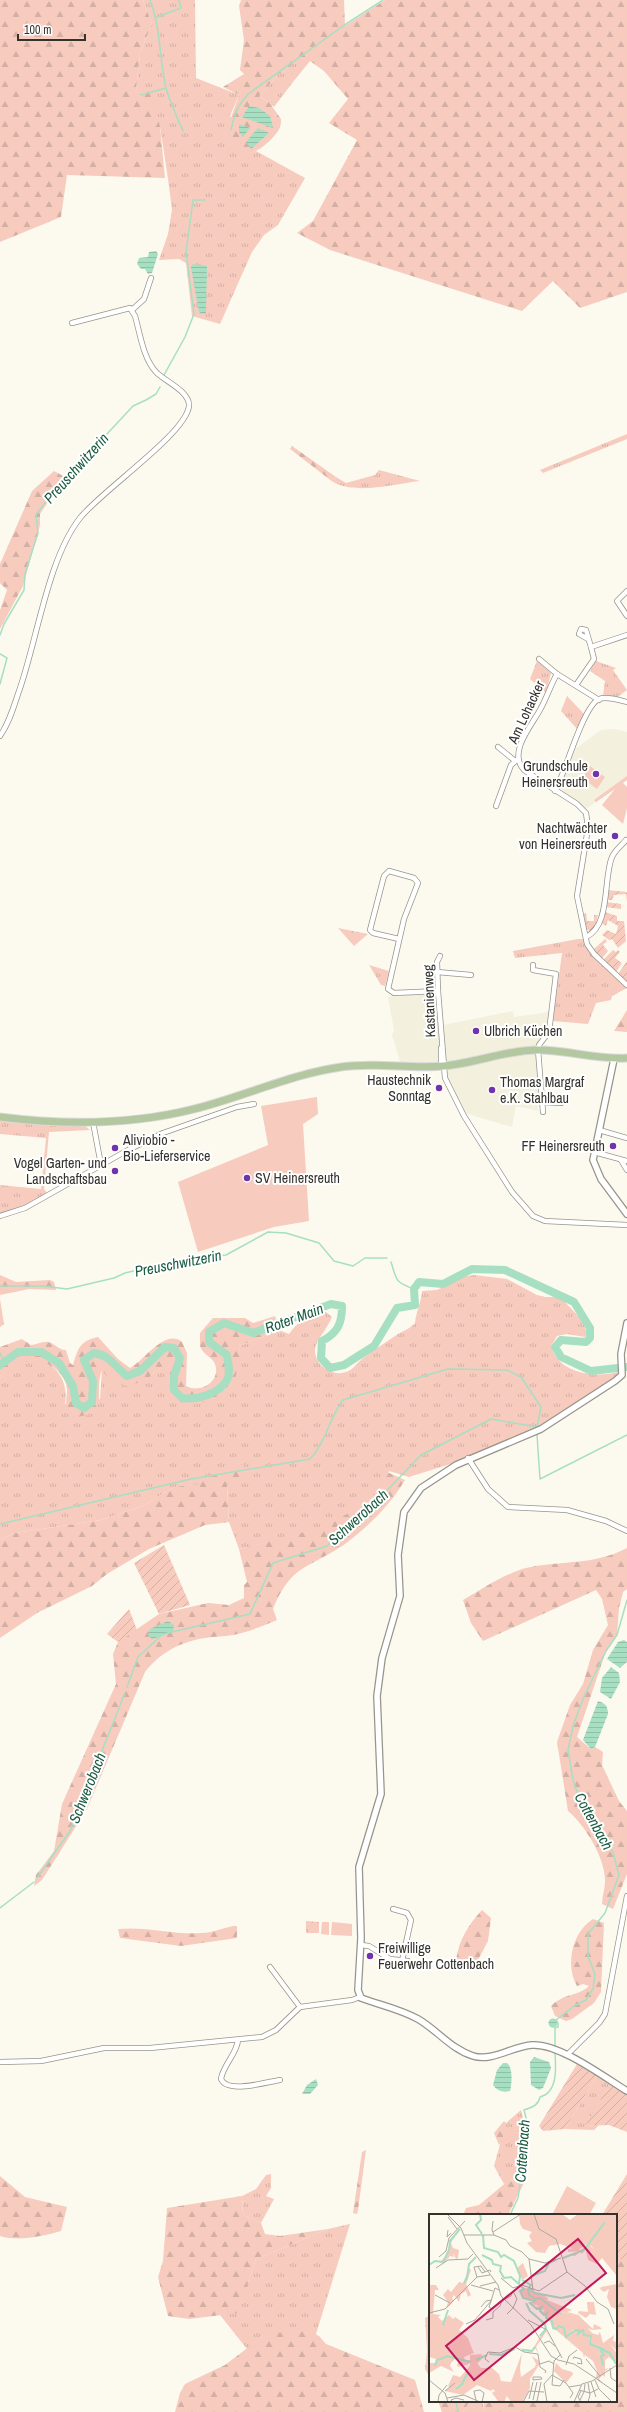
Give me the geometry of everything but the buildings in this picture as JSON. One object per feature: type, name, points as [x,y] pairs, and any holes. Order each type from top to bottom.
[{"type":"main road","points":[[0,1117],[94,1122],[131,1120],[178,1113],[310,1073],[363,1065],[443,1066],[515,1052],[538,1050],[614,1059],[627,1058]]},
{"type":"street","points":[[132,310],[144,299],[152,278]]},
{"type":"street","points":[[72,322],[127,308],[132,310]]},
{"type":"street","points":[[0,736],[7,726],[28,668],[56,566],[70,534],[88,508],[183,421],[189,403],[181,392],[152,368],[132,310]]},
{"type":"street","points":[[627,591],[617,601],[627,616]]},
{"type":"street","points":[[592,647],[627,635]]},
{"type":"street","points":[[576,685],[594,660],[592,647],[588,639]]},
{"type":"street","points":[[539,659],[557,674],[599,700],[608,699],[627,702]]},
{"type":"street","name":"Am Lohacker","points":[[557,674],[540,711],[525,735],[516,760],[524,770],[581,807],[587,818],[588,828],[577,896],[586,937],[591,951],[627,985]]},
{"type":"street","points":[[555,791],[583,722],[599,700]]},
{"type":"street","points":[[496,806],[516,760],[498,747]]},
{"type":"street","points":[[586,937],[593,931],[600,919],[612,857],[627,840]]},
{"type":"street","points":[[399,939],[373,933],[370,930],[384,876],[389,871],[414,878],[418,883],[399,939],[388,985],[389,991],[394,993],[438,991]]},
{"type":"street","name":"Kastanienweg","points":[[440,956],[437,962],[441,1046],[440,1054],[445,1078],[464,1116],[512,1192],[532,1216],[545,1221],[627,1225]]},
{"type":"street","points":[[533,965],[533,970],[556,974],[550,1032],[539,1044],[538,1050],[543,1112]]},
{"type":"street","points":[[437,972],[471,975]]},
{"type":"street","points":[[614,1059],[593,1162],[598,1175],[627,1214]]},
{"type":"street","points":[[542,1102],[561,1103]]},
{"type":"street","points":[[0,1216],[26,1208],[137,1145],[172,1129],[238,1107],[254,1104]]},
{"type":"street","points":[[94,1122],[101,1165]]},
{"type":"street","points":[[599,1130],[627,1138]]},
{"type":"street","points":[[594,1152],[627,1161]]},
{"type":"street","points":[[621,1160],[627,1170]]},
{"type":"street","points":[[360,1997],[359,1867],[381,1794],[377,1696],[382,1658],[400,1596],[398,1555],[401,1523],[407,1504],[421,1488],[468,1458],[541,1429],[611,1384],[622,1372],[621,1360],[627,1323]]},
{"type":"street","points":[[468,1458],[488,1489],[508,1507],[567,1510],[606,1521],[627,1531]]},
{"type":"street","points":[[567,2055],[599,2023],[604,2014],[627,1896]]},
{"type":"street","points":[[393,1909],[407,1912],[411,1920],[402,1961]]},
{"type":"street","points":[[360,1945],[368,1946],[390,1958],[408,1962]]},
{"type":"street","points":[[270,1967],[300,2007]]},
{"type":"street","points":[[0,2062],[41,2061],[104,2048],[150,2048],[238,2040],[269,2034],[300,2007],[352,2000],[360,1997],[414,2017],[450,2044],[475,2057],[486,2057],[510,2049],[536,2044],[567,2055],[627,2091]]},
{"type":"street","points":[[238,2040],[222,2074],[221,2079],[224,2084],[229,2086],[250,2085],[280,2080]]},
{"type":"shaded area","points":[[249,106],[259,108],[270,116],[273,128],[242,117]]},
{"type":"shaded area","points":[[239,124],[250,128],[243,137],[239,132]]},
{"type":"shaded area","points":[[258,128],[269,133],[251,149],[246,142]]},
{"type":"shaded area","points":[[156,251],[158,254],[152,273],[148,274],[145,269],[141,269],[137,264],[139,258],[148,257],[149,252]]},
{"type":"shaded area","points":[[193,264],[207,266],[206,313],[202,314],[199,312],[191,267]]},
{"type":"shaded area","name":"Grundschule Heinersreuth","points":[[615,729],[627,732],[627,780],[586,809],[560,791],[560,787],[575,749],[601,730]]},
{"type":"shaded area","points":[[435,995],[438,1026],[513,1011],[514,1017],[548,1012],[548,1032],[537,1047],[538,1111],[516,1106],[512,1127],[464,1113],[440,1063],[400,1062],[392,1035],[394,1030],[388,998],[390,996]]},
{"type":"shaded area","points":[[168,1621],[174,1625],[173,1632],[152,1639],[148,1635],[150,1629]]},
{"type":"shaded area","points":[[624,1640],[627,1642],[627,1662],[620,1668],[607,1659],[618,1642]]},
{"type":"shaded area","points":[[611,1667],[619,1673],[620,1682],[611,1699],[600,1692],[602,1678]]},
{"type":"shaded area","points":[[598,1701],[606,1705],[608,1714],[595,1747],[591,1749],[583,1740]]},
{"type":"shaded area","points":[[553,2018],[558,2023],[553,2028],[548,2023]]},
{"type":"shaded area","points":[[534,2057],[549,2062],[551,2068],[543,2088],[539,2090],[531,2085],[530,2062]]},
{"type":"shaded area","points":[[503,2063],[507,2063],[509,2065],[511,2072],[511,2088],[510,2091],[507,2092],[498,2090],[493,2085],[497,2070]]},
{"type":"shaded area","points":[[316,2079],[318,2085],[310,2094],[302,2094],[307,2085]]},
{"type":"green space","points":[[0,0],[143,0],[152,24],[140,53],[136,90],[149,91],[160,126],[165,178],[67,175],[61,217],[0,242]]},
{"type":"green space","points":[[143,0],[195,0],[196,78],[239,95],[230,116],[250,153],[256,151],[305,178],[278,225],[264,235],[252,252],[220,324],[192,316],[186,263],[179,259],[159,260],[168,234],[172,210],[160,126],[136,90],[140,53],[152,24]]},
{"type":"green space","points":[[241,0],[344,0],[345,26],[385,0],[627,0],[627,292],[580,308],[553,281],[522,311],[330,250],[297,233],[313,221],[357,140],[329,123],[348,99],[324,71],[310,61],[293,82],[297,61],[279,74],[259,96],[269,102],[281,119],[279,130],[268,143],[258,150],[247,153],[240,150],[233,142],[227,129],[239,95],[223,87],[244,74],[240,70],[244,40],[239,6]]},
{"type":"green space","points":[[298,60],[293,82],[274,107],[259,96],[279,74]]},
{"type":"green space","points":[[627,434],[627,439],[543,473],[540,470]]},
{"type":"green space","points":[[292,446],[336,477],[333,482],[290,449]]},
{"type":"green space","points":[[379,470],[420,481],[375,488],[353,488],[333,482],[336,477],[346,483],[375,475]]},
{"type":"green space","points":[[54,471],[65,477],[40,514],[40,525],[23,586],[0,629],[0,610],[7,590],[0,583],[0,564],[32,491]]},
{"type":"green space","points":[[537,661],[551,673],[546,693],[530,679]]},
{"type":"green space","points":[[596,661],[616,668],[613,670],[627,690],[616,698],[603,696],[605,681],[590,671]]},
{"type":"green space","points":[[567,696],[585,715],[578,730],[561,711]]},
{"type":"green space","points":[[590,766],[605,777],[597,789],[582,778]]},
{"type":"green space","points":[[627,776],[627,780],[623,783],[627,787],[627,808],[623,824],[602,805],[615,789],[596,802],[594,800]]},
{"type":"green space","points":[[607,890],[627,892],[627,902],[626,894],[614,895],[612,900],[606,900]]},
{"type":"green space","points":[[606,902],[621,904],[621,909],[605,907]]},
{"type":"green space","points":[[605,912],[617,916],[617,921],[624,921],[626,941],[618,948],[612,939],[609,940],[602,935],[607,930],[616,934],[618,926],[608,920],[606,926],[601,923]]},
{"type":"green space","points":[[586,913],[587,921],[594,921],[594,915],[598,915],[595,926],[590,931],[586,929],[584,914]]},
{"type":"green space","points":[[338,928],[368,934],[354,946]]},
{"type":"green space","points":[[585,939],[587,944],[627,986],[627,988],[612,996],[611,1000],[596,1003],[588,1024],[553,1021],[562,953],[515,958],[513,951]]},
{"type":"green space","points":[[605,939],[607,941],[603,945],[608,951],[602,958],[593,950]]},
{"type":"green space","points":[[613,950],[616,952],[618,950],[620,952],[615,958],[622,963],[616,972],[603,960]]},
{"type":"green space","points":[[627,961],[627,983],[618,974]]},
{"type":"green space","points":[[369,965],[389,971],[385,986],[381,985]]},
{"type":"green space","points":[[627,1010],[627,1032],[614,1031]]},
{"type":"green space","name":"SV Heinersreuth","points":[[317,1097],[318,1114],[303,1124],[309,1221],[274,1227],[198,1252],[178,1182],[268,1145],[261,1106]]},
{"type":"green space","points":[[0,1120],[85,1126],[90,1130],[49,1132],[44,1189],[47,1193],[22,1207],[0,1213],[0,1185],[41,1189],[46,1138],[0,1134]]},
{"type":"green space","points":[[0,1275],[16,1282],[50,1280],[54,1282],[56,1290],[29,1289],[0,1295]]},
{"type":"green space","points":[[474,1275],[507,1279],[537,1295],[556,1297],[563,1300],[582,1320],[587,1333],[585,1337],[567,1334],[557,1336],[551,1346],[555,1355],[561,1363],[579,1372],[589,1374],[609,1374],[618,1372],[615,1378],[543,1426],[457,1462],[409,1477],[389,1471],[382,1488],[368,1502],[324,1528],[239,1549],[229,1522],[227,1485],[174,1487],[143,1506],[101,1520],[15,1533],[0,1540],[0,1378],[9,1368],[20,1362],[32,1360],[43,1362],[53,1368],[61,1377],[65,1389],[65,1404],[100,1399],[102,1370],[151,1376],[161,1367],[169,1363],[171,1375],[201,1403],[218,1393],[225,1387],[235,1374],[238,1366],[239,1346],[279,1330],[289,1334],[305,1318],[314,1314],[326,1312],[332,1317],[316,1346],[315,1355],[321,1365],[330,1371],[335,1373],[346,1372],[374,1350],[415,1323],[422,1291],[437,1290],[462,1277]]},
{"type":"green space","points":[[0,1299],[4,1324],[0,1327]]},
{"type":"green space","points":[[275,1316],[279,1330],[239,1346],[240,1365],[230,1385],[225,1391],[217,1396],[198,1404],[185,1404],[175,1397],[171,1385],[169,1364],[161,1367],[151,1376],[129,1387],[109,1379],[102,1370],[97,1406],[94,1411],[87,1415],[76,1417],[71,1413],[66,1405],[67,1389],[64,1378],[50,1366],[44,1363],[32,1361],[22,1363],[8,1370],[0,1378],[0,1347],[22,1339],[31,1345],[48,1342],[66,1350],[70,1363],[73,1365],[80,1346],[87,1341],[98,1337],[118,1359],[130,1368],[162,1342],[169,1339],[175,1339],[182,1342],[187,1353],[186,1386],[191,1388],[201,1388],[211,1383],[216,1374],[214,1361],[200,1346],[200,1333],[213,1318],[245,1318],[253,1323]]},
{"type":"green space","points":[[244,1464],[247,1481],[227,1485],[229,1522],[205,1525],[149,1549],[107,1574],[92,1586],[37,1613],[0,1638],[0,1540],[15,1533],[101,1520],[143,1506],[174,1487],[201,1484],[204,1480]]},
{"type":"green space","points":[[387,1472],[405,1480],[393,1498],[371,1522],[354,1537],[303,1569],[287,1583],[273,1609],[277,1620],[239,1634],[205,1638],[179,1645],[164,1654],[145,1672],[87,1809],[42,1880],[34,1886],[36,1875],[54,1851],[62,1804],[116,1684],[113,1654],[118,1642],[159,1614],[208,1603],[229,1605],[244,1598],[244,1585],[247,1582],[239,1549],[324,1527],[368,1502],[382,1488],[382,1483]]},
{"type":"green space","points":[[164,1545],[190,1605],[159,1614],[134,1563]]},
{"type":"green space","points":[[627,1548],[627,1589],[623,1592],[619,1608],[617,1635],[606,1651],[577,1737],[591,1749],[595,1747],[603,1752],[602,1765],[619,1801],[627,1811],[627,1874],[613,1909],[602,1904],[605,1885],[602,1863],[598,1853],[581,1825],[568,1811],[557,1742],[570,1705],[583,1684],[593,1650],[608,1625],[602,1599],[596,1590],[483,1641],[471,1623],[463,1600],[501,1578],[526,1568],[602,1558]]},
{"type":"green space","points":[[129,1609],[137,1630],[118,1642],[107,1634]]},
{"type":"green space","points":[[482,1910],[491,1918],[488,1941],[478,1960],[464,1964],[456,1960],[459,1946],[468,1927]]},
{"type":"green space","points":[[593,1919],[604,1923],[601,1992],[594,2003],[572,2019],[566,2021],[555,2016],[551,2006],[566,1996],[580,1992],[589,1986],[583,1984],[577,1986],[573,1978],[571,1959],[576,1940],[580,1932]]},
{"type":"green space","points":[[306,1921],[319,1922],[319,1933],[306,1933]]},
{"type":"green space","points":[[322,1922],[329,1922],[329,1935],[321,1934]]},
{"type":"green space","points":[[332,1922],[352,1924],[352,1936],[331,1935]]},
{"type":"green space","points":[[237,1926],[237,1938],[181,1946],[120,1938],[118,1929],[128,1928],[181,1933],[206,1933]]},
{"type":"green space","points":[[577,2064],[597,2076],[565,2129],[543,2131],[539,2126]]},
{"type":"green space","points":[[597,2076],[610,2083],[586,2126],[599,2125],[594,2130],[565,2129]]},
{"type":"green space","points":[[610,2083],[627,2093],[627,2132],[609,2125],[585,2126]]},
{"type":"green space","points":[[521,2110],[524,2122],[518,2154],[519,2179],[512,2180],[504,2184],[494,2166],[506,2123]]},
{"type":"green space","points":[[504,2121],[506,2123],[502,2142],[499,2145],[494,2133]]},
{"type":"green space","points":[[366,2150],[357,2214],[353,2213],[362,2152]]},
{"type":"green space","points":[[271,2174],[271,2188],[266,2196],[274,2199],[261,2223],[243,2215],[242,2196],[256,2189],[266,2175]]},
{"type":"green space","points":[[627,2174],[627,2259],[617,2259],[617,2214],[603,2214]]},
{"type":"green space","points":[[0,2176],[25,2197],[67,2207],[61,2231],[23,2238],[7,2238],[0,2236]]},
{"type":"green space","points":[[521,2179],[524,2183],[508,2214],[463,2214],[466,2208],[479,2205],[508,2181]]},
{"type":"green space","points":[[567,2186],[596,2203],[590,2214],[553,2214]]},
{"type":"green space","points":[[242,2196],[243,2215],[261,2223],[265,2234],[280,2236],[328,2229],[256,2259],[238,2313],[189,2319],[168,2316],[158,2277],[163,2261],[167,2208]]},
{"type":"green space","points":[[350,2224],[316,2334],[317,2337],[262,2337],[247,2349],[220,2315],[238,2312],[256,2259],[328,2229]]},
{"type":"green space","points":[[617,2259],[627,2259],[627,2412],[484,2412],[484,2402],[617,2402]]},
{"type":"green space","points":[[429,2316],[429,2376],[425,2369],[427,2351],[425,2318]]},
{"type":"green space","points":[[306,2330],[319,2336],[326,2344],[415,2380],[424,2412],[175,2412],[180,2393],[185,2384],[225,2365],[262,2337],[275,2333]]},
{"type":"green space","points":[[438,2402],[469,2402],[463,2412],[442,2412]]},
{"type":"green space","points":[[469,2402],[483,2402],[484,2412],[463,2412]]},
{"type":"waterway","name":"Preuschwitzerin","points":[[150,0],[156,21],[166,88],[183,131]]},
{"type":"waterway","points":[[157,17],[181,8],[179,0]]},
{"type":"waterway","points":[[231,130],[237,110],[248,94],[343,26],[383,0]]},
{"type":"waterway","points":[[141,95],[166,88]]},
{"type":"waterway","name":"Preuschwitzerin","points":[[164,375],[185,337],[194,314],[186,252],[193,200],[205,200]]},
{"type":"waterway","name":"Preuschwitzerin","points":[[0,635],[4,624],[24,590],[25,574],[38,533],[36,515],[60,482],[67,477],[133,406],[156,394],[160,387]]},
{"type":"waterway","name":"Preuschwitzerin","points":[[0,654],[7,658],[0,684]]},
{"type":"waterway","name":"Preuschwitzerin","points":[[0,1286],[43,1286],[67,1289],[114,1278],[125,1273],[154,1266],[185,1263],[200,1258],[226,1255],[268,1232],[286,1233],[319,1243],[334,1261],[353,1266],[365,1258],[387,1258]]},
{"type":"waterway","name":"Preuschwitzerin","points":[[391,1262],[397,1280],[414,1289]]},
{"type":"waterway","name":"Roter Main","points":[[0,1365],[18,1352],[41,1352],[59,1363],[73,1386],[76,1403],[84,1408],[92,1402],[93,1381],[84,1360],[94,1353],[104,1356],[127,1376],[140,1371],[165,1347],[174,1348],[180,1358],[174,1376],[174,1390],[182,1398],[200,1397],[212,1393],[218,1389],[227,1380],[229,1374],[227,1355],[209,1342],[209,1332],[224,1323],[253,1333],[331,1304],[342,1306],[341,1318],[338,1327],[332,1335],[322,1341],[321,1358],[330,1368],[344,1365],[374,1346],[397,1308],[415,1305],[414,1289],[419,1282],[443,1284],[472,1269],[505,1270],[574,1302],[590,1328],[590,1338],[586,1342],[561,1340],[555,1347],[561,1357],[591,1371],[627,1367]]},
{"type":"waterway","points":[[0,1353],[5,1363]]},
{"type":"waterway","points":[[0,1524],[191,1479],[310,1459],[320,1446],[334,1415],[343,1400],[448,1369],[507,1370],[521,1377],[541,1407],[537,1427],[491,1419],[421,1455],[374,1504],[327,1546],[273,1563],[250,1614],[163,1634],[138,1657],[127,1687]]},
{"type":"waterway","points":[[537,1435],[540,1479],[627,1435]]},
{"type":"waterway","name":"Cottenbach","points":[[555,2047],[555,2028],[558,2027],[556,2020],[574,2006],[586,2000],[593,1989],[595,1974],[588,1956],[588,1934],[605,1913],[619,1875],[613,1852],[580,1801],[573,1780],[568,1750],[573,1726],[583,1699],[606,1651],[617,1635],[627,1600]]},
{"type":"waterway","name":"Schwerobach","points":[[37,1878],[70,1831],[125,1693]]},
{"type":"waterway","name":"Schwerobach","points":[[0,1908],[34,1882]]},
{"type":"waterway","name":"Cottenbach","points":[[510,2214],[518,2198],[521,2177],[520,2158],[527,2122],[524,2110],[534,2106],[540,2097],[546,2094],[553,2085],[556,2066],[555,2053]]},
{"type":"waterway","name":"Cottenbach","points":[[456,2402],[458,2412]]},
{"type":"place","name":"Grundschule Heinersreuth","points":[[596,774]]},
{"type":"place","name":"Nachtwächter von Heinersreuth","points":[[615,836]]},
{"type":"place","name":"Ulbrich Küchen","points":[[476,1031]]},
{"type":"place","name":"Haustechnik Sonntag","points":[[439,1088]]},
{"type":"place","name":"Thomas Margraf e.K. Stahlbau","points":[[492,1090]]},
{"type":"place","name":"FF Heinersreuth","points":[[613,1146]]},
{"type":"place","name":"Aliviobio - Bio-Lieferservice","points":[[115,1148]]},
{"type":"place","name":"Vogel Garten- und Landschaftsbau","points":[[115,1171]]},
{"type":"place","name":"SV Heinersreuth","points":[[247,1178]]},
{"type":"place","name":"Freiwillige Feuerwehr Cottenbach","points":[[370,1956]]}]
